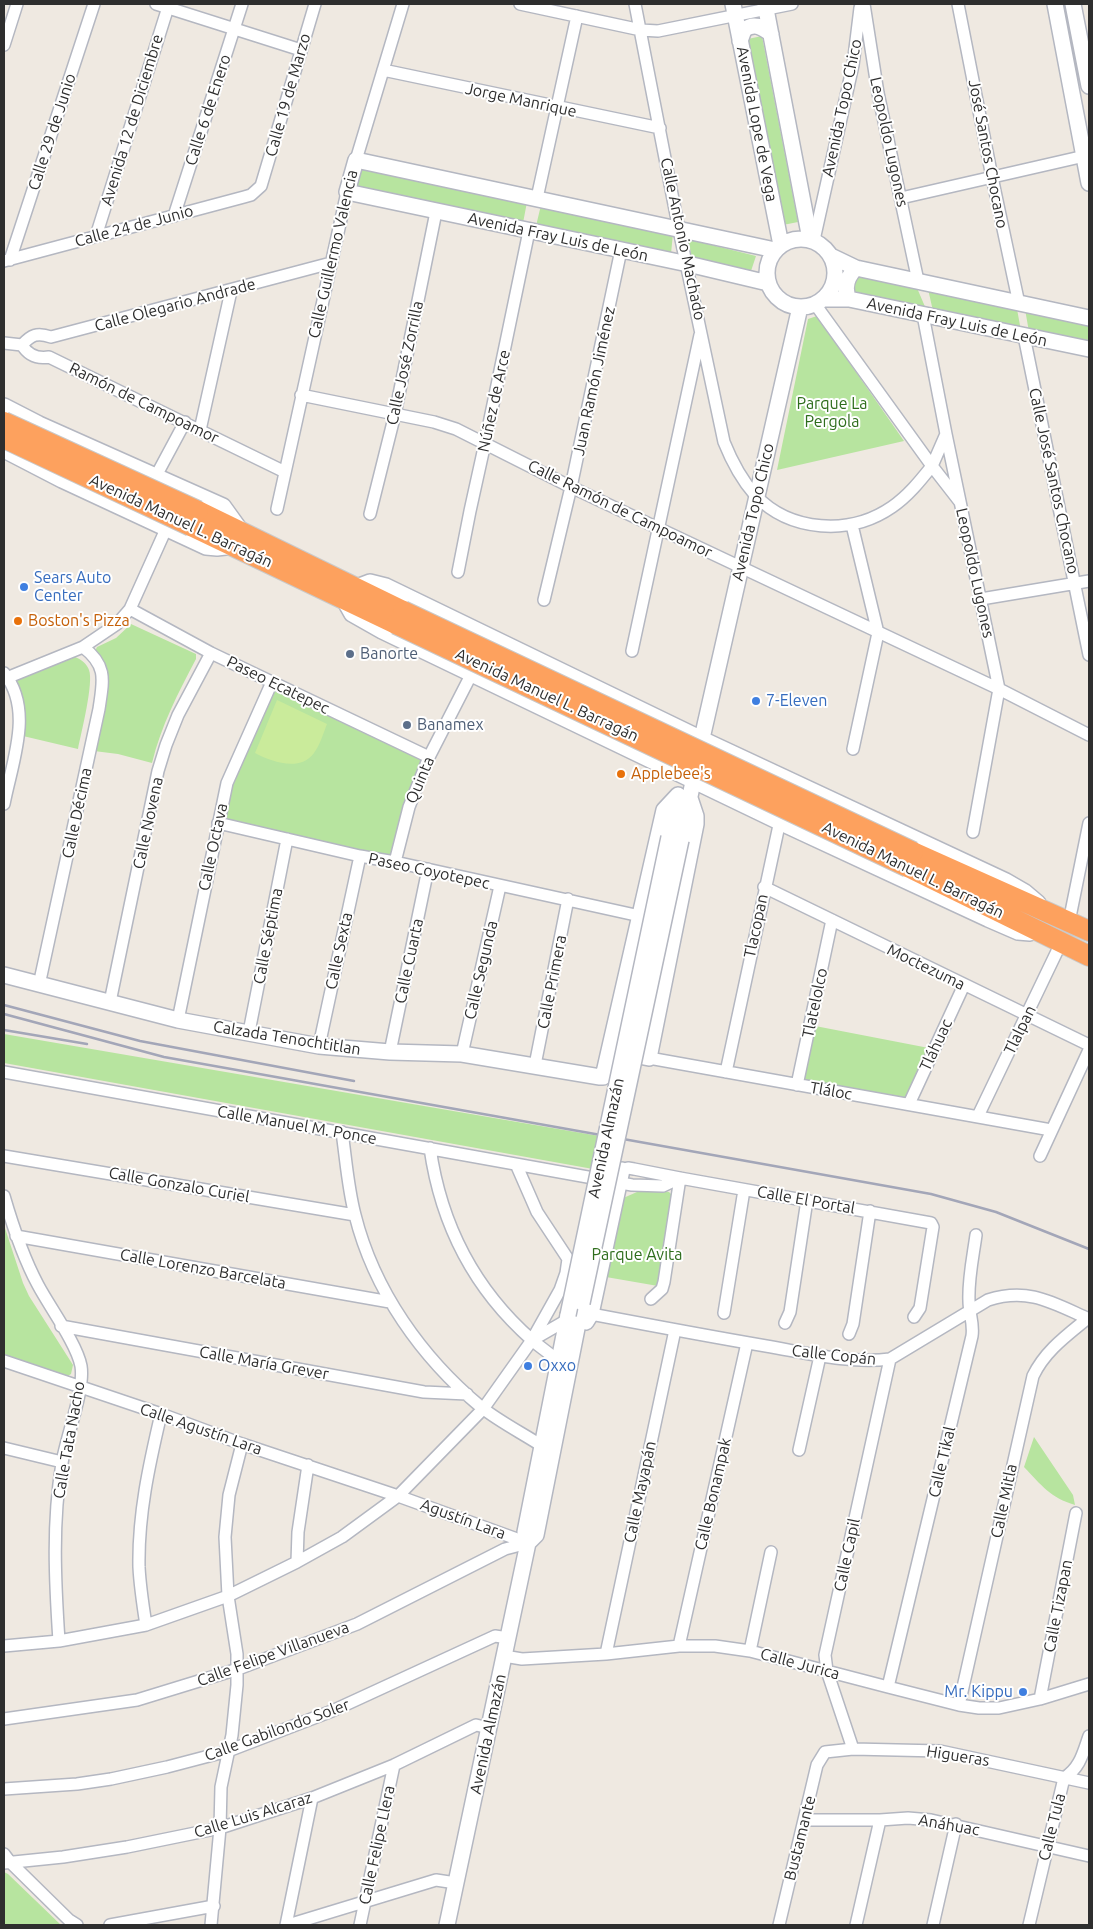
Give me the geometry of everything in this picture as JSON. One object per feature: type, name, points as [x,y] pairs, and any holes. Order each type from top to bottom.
[{"type":"highway","name":"Avenida Manuel L. Barragán","points":[[4,422],[194,518]]},
{"type":"highway","name":"Avenida Manuel L. Barragán","points":[[4,438],[238,538],[910,860],[1054,939],[1089,956]]},
{"type":"highway","name":"Avenida Manuel L. Barragán","points":[[910,860],[1089,931]]},
{"type":"street","points":[[4,45],[17,4]]},
{"type":"street","name":"Calle 29 de Junio","points":[[7,260],[94,4]]},
{"type":"street","points":[[156,4],[168,5],[234,29],[301,50]]},
{"type":"street","name":"Calle 6 de Enero","points":[[174,216],[242,4]]},
{"type":"street","name":"Calle 19 de Marzo","points":[[261,186],[315,4]]},
{"type":"street","name":"Calle Guillermo Valencia","points":[[277,508],[347,192],[403,4]]},
{"type":"street","points":[[520,4],[641,30],[658,31],[734,9],[792,4]]},
{"type":"street","name":"Calle Antonio Machado","points":[[632,651],[660,528],[701,329],[635,4]]},
{"type":"street","name":"Leopoldo Lugones","points":[[862,4],[878,93],[918,281]]},
{"type":"street","name":"Avenida Topo Chico","points":[[812,240],[853,65],[862,4]]},
{"type":"street","name":"José Santos Chocano","points":[[958,4],[1019,304]]},
{"type":"street","points":[[1055,4],[1086,156],[1089,183]]},
{"type":"street","points":[[1073,4],[1089,86]]},
{"type":"street","name":"Avenida 12 de Diciembre","points":[[96,236],[168,5]]},
{"type":"street","name":"Avenida Lope de Vega","points":[[766,6],[812,240]]},
{"type":"street","name":"Avenida Lope de Vega","points":[[734,9],[778,247]]},
{"type":"street","points":[[537,198],[576,16]]},
{"type":"street","points":[[740,41],[744,30],[750,26],[759,27],[771,34]]},
{"type":"street","name":"Jorge Manrique","points":[[383,70],[556,108],[660,128]]},
{"type":"street","points":[[901,198],[1086,156]]},
{"type":"street","name":"Avenida Fray Luis de León","points":[[356,160],[680,230],[778,247]]},
{"type":"street","name":"Calle 24 de Junio","points":[[7,260],[251,195],[261,186]]},
{"type":"street","name":"Avenida Fray Luis de León","points":[[347,192],[688,264],[768,283]]},
{"type":"street","name":"Calle José Zorrilla","points":[[370,514],[395,414],[436,212]]},
{"type":"street","name":"Núñez de Arce","points":[[458,572],[530,231]]},
{"type":"street","points":[[800,238],[812,240],[824,246],[831,256],[836,271],[833,286],[813,304],[790,305],[780,300],[768,283],[766,271],[769,260],[778,247],[790,240],[800,238]]},
{"type":"street","name":"Juan Ramón Jiménez","points":[[544,600],[571,487],[621,250]]},
{"type":"street","name":"Avenida Fray Luis de León","points":[[831,256],[856,268],[1089,318]]},
{"type":"street","name":"Calle Olegario Andrade","points":[[22,345],[34,335],[41,334],[51,337],[231,291],[331,263]]},
{"type":"street","points":[[849,299],[846,294],[847,282],[850,274],[856,268]]},
{"type":"street","points":[[200,430],[231,291]]},
{"type":"street","name":"Avenida Fray Luis de León","points":[[813,304],[849,299],[1089,349]]},
{"type":"street","points":[[813,304],[960,502]]},
{"type":"street","name":"Avenida Topo Chico","points":[[696,736],[706,717],[757,497],[813,304]]},
{"type":"street","name":"Leopoldo Lugones","points":[[923,315],[999,689],[973,832]]},
{"type":"street","points":[[701,329],[724,442],[734,466],[757,497],[783,517],[801,523],[837,527],[852,525],[873,518],[892,507],[915,488],[932,466],[946,434]]},
{"type":"street","name":"Calle José Santos Chocano","points":[[1024,336],[1076,584],[1089,656]]},
{"type":"street","points":[[49,357],[52,349],[51,337]]},
{"type":"street","name":"Ramón de Campoamor","points":[[4,342],[22,345],[27,352],[34,356],[49,357],[285,472]]},
{"type":"street","name":"Calle Ramón de Campoamor","points":[[301,394],[395,414],[456,430],[571,487],[999,689],[1089,734]]},
{"type":"street","points":[[4,406],[39,424],[223,506],[238,538],[217,548],[206,547],[62,480],[4,450]]},
{"type":"street","points":[[156,476],[185,422]]},
{"type":"street","points":[[25,460],[38,457],[46,448],[46,434],[39,424]]},
{"type":"street","points":[[62,480],[57,465],[60,454],[64,448],[76,440]]},
{"type":"street","points":[[852,525],[878,633],[853,749]]},
{"type":"street","points":[[4,804],[19,729],[20,712],[18,701],[5,676],[83,647],[117,624],[130,609],[166,529]]},
{"type":"street","points":[[982,599],[1089,581]]},
{"type":"street","points":[[1045,912],[1025,892],[1006,880],[696,736],[386,586],[370,582],[350,592],[352,614],[471,675],[779,822],[1018,932],[1054,939]]},
{"type":"street","name":"Paseo Ecatepec","points":[[130,609],[211,653],[429,757]]},
{"type":"street","name":"Calle Décima","points":[[39,985],[103,685],[103,673],[99,662],[83,647]]},
{"type":"street","name":"Calle Novena","points":[[110,1002],[158,771],[178,716],[211,653]]},
{"type":"street","name":"Quinta","points":[[395,862],[409,807],[429,757],[471,675]]},
{"type":"street","name":"Calle Octava","points":[[178,1020],[227,783],[272,682]]},
{"type":"street","points":[[585,730],[604,691]]},
{"type":"street","name":"Avenida Almazán","points":[[528,1543],[536,1535],[574,1346],[578,1312],[696,736]]},
{"type":"street","name":"Tlacopan","points":[[726,1072],[764,887],[790,780]]},
{"type":"street","points":[[610,1050],[664,810],[684,796],[696,816],[696,824],[649,1058]]},
{"type":"street","name":"Paseo Coyotepec","points":[[218,823],[360,856],[428,869],[640,916]]},
{"type":"street","points":[[1069,922],[1089,823]]},
{"type":"street","name":"Calle Séptima","points":[[249,1032],[287,839]]},
{"type":"street","name":"Calle Sexta","points":[[319,1046],[360,856]]},
{"type":"street","name":"Calle Cuarta","points":[[390,1052],[428,869]]},
{"type":"street","name":"Calle Segunda","points":[[462,1054],[500,886]]},
{"type":"street","name":"Moctezuma","points":[[764,887],[1089,1045]]},
{"type":"street","name":"Calle Primera","points":[[535,1065],[568,899]]},
{"type":"street","name":"Tlatelolco","points":[[798,1085],[832,920]]},
{"type":"street","name":"Tlalpan","points":[[978,1116],[1027,1014],[1054,939]]},
{"type":"street","name":"Calzada Tenochtitlan","points":[[4,975],[178,1020],[319,1046],[390,1052],[462,1054],[535,1065],[600,1078],[604,1077],[610,1050]]},
{"type":"street","name":"Tláhuac","points":[[908,1104],[964,985]]},
{"type":"street","points":[[623,995],[660,1002]]},
{"type":"street","name":"Tláloc","points":[[610,1050],[1051,1130]]},
{"type":"street","points":[[1040,1156],[1089,1050]]},
{"type":"street","name":"Calle Manuel M. Ponce","points":[[4,1072],[591,1177],[621,1176]]},
{"type":"street","points":[[342,1132],[355,1215],[368,1254],[390,1302],[431,1358],[467,1394],[483,1408],[542,1446]]},
{"type":"street","points":[[430,1148],[440,1202],[468,1263],[496,1303],[532,1340],[559,1362]]},
{"type":"street","name":"Calle Gonzalo Curiel","points":[[4,1156],[355,1215]]},
{"type":"street","points":[[4,1646],[59,1641],[146,1625],[228,1596],[297,1562],[342,1537],[398,1496],[483,1408],[532,1340],[560,1290],[566,1273],[568,1259],[537,1212],[516,1164]]},
{"type":"street","name":"Calle El Portal","points":[[680,1178],[675,1182],[662,1186],[632,1185],[621,1176],[634,1168],[932,1224],[920,1308],[914,1317]]},
{"type":"street","points":[[532,1340],[578,1312],[621,1176]]},
{"type":"street","points":[[651,1299],[662,1289],[664,1282],[680,1178]]},
{"type":"street","points":[[724,1313],[744,1190]]},
{"type":"street","name":"Calle Tata Nacho","points":[[4,1196],[16,1236],[38,1286],[81,1364],[79,1387],[62,1462],[54,1540],[59,1641]]},
{"type":"street","points":[[785,1323],[790,1312],[808,1200]]},
{"type":"street","points":[[848,1334],[853,1324],[870,1211]]},
{"type":"street","name":"Calle Tikal","points":[[888,1687],[972,1336],[973,1321],[970,1311],[969,1292],[976,1235]]},
{"type":"street","name":"Calle Lorenzo Barcelata","points":[[16,1236],[390,1302]]},
{"type":"street","name":"Calle Copán","points":[[578,1312],[820,1356],[871,1361],[890,1359],[988,1300],[1004,1295],[1023,1294],[1043,1299],[1088,1318]]},
{"type":"street","name":"Avenida Almazán","points":[[447,1925],[528,1543],[525,1532],[559,1362],[578,1312]]},
{"type":"street","name":"Calle Mitla","points":[[959,1705],[1033,1376],[1039,1363],[1049,1351],[1088,1318]]},
{"type":"street","name":"Calle María Grever","points":[[61,1326],[424,1392],[467,1394]]},
{"type":"street","name":"Calle Mayapán","points":[[606,1654],[675,1330]]},
{"type":"street","name":"Calle Bonampak","points":[[680,1646],[747,1343]]},
{"type":"street","points":[[799,1450],[820,1356]]},
{"type":"street","name":"Calle Capil","points":[[853,1748],[826,1671],[825,1656],[890,1359]]},
{"type":"street","name":"Calle Agustín Lara","points":[[4,1361],[398,1496]]},
{"type":"street","points":[[146,1625],[139,1569],[140,1543],[147,1474],[161,1414]]},
{"type":"street","points":[[211,1925],[220,1828],[220,1787],[235,1709],[238,1669],[228,1596],[225,1537],[230,1488],[242,1444]]},
{"type":"street","points":[[4,1448],[62,1462]]},
{"type":"street","points":[[297,1562],[298,1532],[308,1465]]},
{"type":"street","name":"Agustín Lara","points":[[398,1496],[528,1543]]},
{"type":"street","name":"Calle Tizapan","points":[[1040,1699],[1076,1513]]},
{"type":"street","name":"Calle Felipe Villanueva","points":[[4,1719],[137,1700],[238,1669],[357,1624],[505,1549],[528,1543]]},
{"type":"street","points":[[750,1651],[771,1552]]},
{"type":"street","name":"Calle Gabilondo Soler","points":[[4,1789],[77,1784],[111,1779],[228,1751],[332,1711],[495,1636],[508,1638]]},
{"type":"street","name":"Calle Jurica","points":[[504,1656],[522,1659],[606,1654],[680,1646],[715,1646],[750,1651],[959,1705],[979,1708],[999,1708],[1040,1699],[1089,1684]]},
{"type":"street","name":"Calle Luis Alcaraz","points":[[6,1859],[108,1850],[220,1828],[312,1798],[394,1765],[476,1725],[489,1728]]},
{"type":"street","name":"Calle Tula","points":[[1029,1925],[1064,1778],[1073,1772],[1077,1766],[1089,1736]]},
{"type":"street","name":"Higueras","points":[[825,1752],[853,1748],[940,1751],[1089,1783]]},
{"type":"street","name":"Bustamante","points":[[779,1925],[817,1765],[825,1752]]},
{"type":"street","name":"Calle Felipe Llera","points":[[360,1925],[394,1765]]},
{"type":"street","points":[[312,1798],[287,1925],[436,1880],[456,1883]]},
{"type":"street","name":"Anáhuac","points":[[805,1820],[908,1818],[956,1824],[1089,1856]]},
{"type":"street","points":[[856,1925],[880,1820]]},
{"type":"street","points":[[933,1925],[956,1824]]},
{"type":"street","points":[[6,1859],[68,1920],[77,1925]]},
{"type":"street","points":[[110,1925],[214,1906]]},
{"type":"green space","points":[[1057,4],[1063,4],[1089,139],[1085,139]]},
{"type":"green space","points":[[762,36],[798,222],[783,225],[743,40]]},
{"type":"green space","points":[[360,165],[527,202],[523,223],[354,187]]},
{"type":"green space","points":[[541,205],[673,233],[671,254],[536,226]]},
{"type":"green space","points":[[688,239],[756,256],[751,271],[692,258]]},
{"type":"green space","points":[[855,273],[917,288],[926,309],[851,295]]},
{"type":"green space","points":[[928,289],[1017,309],[1021,331],[933,311]]},
{"type":"green space","points":[[1025,309],[1089,325],[1089,344],[1029,332]]},
{"type":"green space","name":"Parque La Pergola","points":[[817,316],[904,441],[777,470],[808,319]]},
{"type":"green space","points":[[131,624],[196,654],[196,659],[165,723],[152,763],[118,754],[94,751],[106,687],[93,655],[97,647],[116,638]]},
{"type":"green space","points":[[75,657],[82,660],[87,666],[90,676],[89,696],[78,749],[23,736],[25,707],[16,680]]},
{"type":"green space","points":[[272,682],[429,757],[395,862],[218,823],[222,802]]},
{"type":"green space","points":[[277,700],[327,724],[320,743],[308,759],[294,764],[286,764],[255,753]]},
{"type":"green space","points":[[810,1025],[934,1049],[909,1104],[798,1085]]},
{"type":"green space","points":[[4,1034],[599,1136],[593,1169],[4,1063]]},
{"type":"green space","name":"Parque Avita","points":[[660,1190],[669,1192],[672,1195],[658,1286],[606,1277],[621,1199],[637,1192]]},
{"type":"green space","points":[[4,1225],[29,1296],[73,1365],[71,1374],[68,1376],[4,1354]]},
{"type":"green space","points":[[1034,1437],[1073,1495],[1075,1505],[1053,1495],[1024,1467]]},
{"type":"green space","points":[[4,1872],[8,1874],[61,1925],[4,1925]]},
{"type":"railway","points":[[4,1005],[140,1041],[354,1081]]},
{"type":"railway","points":[[4,1014],[164,1057],[931,1194],[996,1212],[1089,1249]]},
{"type":"railway","points":[[4,1030],[87,1044]]},
{"type":"place","name":"Sears Auto Center","points":[[24,587]]},
{"type":"place","name":"Boston's Pizza","points":[[18,621]]},
{"type":"place","name":"Banorte","points":[[350,654]]},
{"type":"place","name":"7-Eleven","points":[[756,701]]},
{"type":"place","name":"Banamex","points":[[407,725]]},
{"type":"place","name":"Applebee's","points":[[621,774]]},
{"type":"place","name":"Oxxo","points":[[528,1366]]},
{"type":"place","name":"Mr. Kippu","points":[[1023,1692]]}]
